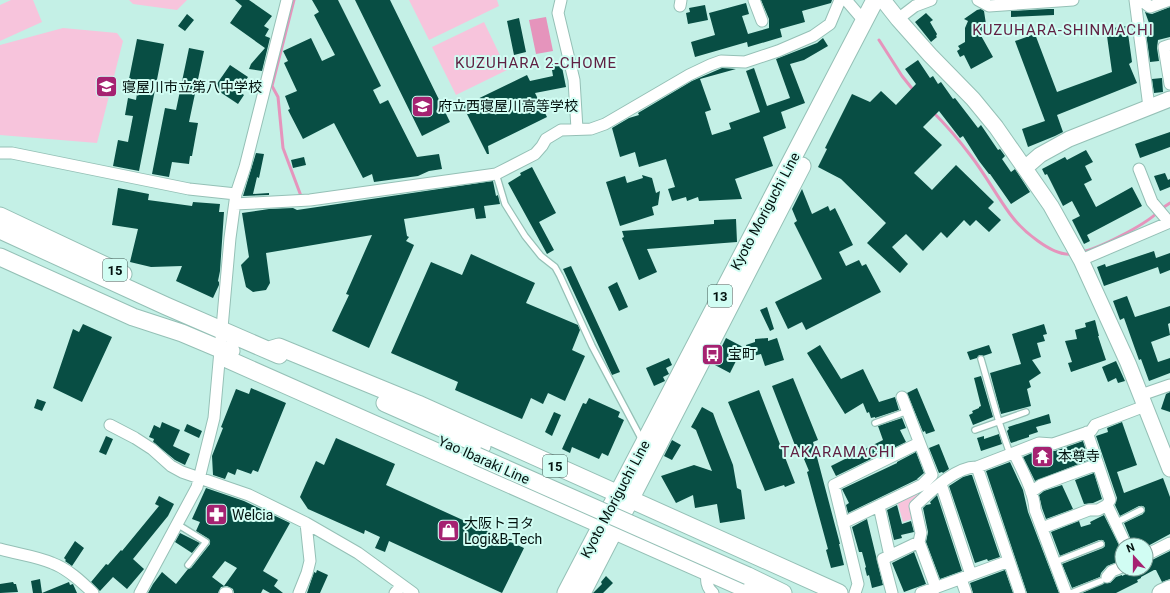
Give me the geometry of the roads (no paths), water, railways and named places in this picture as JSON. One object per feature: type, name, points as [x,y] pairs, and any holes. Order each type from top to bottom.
[{"type":"main road","name":"Kyoto Moriguchi Line","points":[[624,496],[644,444],[864,21],[883,1]]},
{"type":"main road","name":"Kyoto Moriguchi Line","points":[[566,593],[607,528],[883,1]]},
{"type":"main road","name":"15","points":[[0,216],[216,317],[222,330]]},
{"type":"main road","name":"15","points":[[0,230],[222,330]]},
{"type":"main road","name":"15","points":[[0,246],[67,276],[182,333]]},
{"type":"main road","name":"15","points":[[0,257],[133,317],[182,333]]},
{"type":"main road","name":"Yao Ibaraki Line","points":[[222,330],[269,350],[479,451],[750,572],[812,593]]},
{"type":"main road","name":"Yao Ibaraki Line","points":[[182,333],[220,349],[229,350],[479,451]]},
{"type":"main road","name":"15","points":[[269,350],[279,347],[334,368],[418,404],[839,593]]},
{"type":"main road","name":"15","points":[[220,349],[228,359],[755,593]]},
{"type":"main road","name":"Kyoto Moriguchi Line","points":[[582,593],[607,528]]},
{"type":"main road","name":"Yao Ibaraki Line","points":[[750,572],[783,593]]},
{"type":"main road","points":[[1161,593],[1170,589]]},
{"type":"street","points":[[140,593],[197,487],[214,418],[230,246],[236,199],[287,0]]},
{"type":"street","points":[[561,0],[558,13],[574,80],[577,126]]},
{"type":"street","points":[[754,0],[762,21]]},
{"type":"street","points":[[0,153],[12,153],[236,199],[310,200],[496,174],[535,154],[546,139],[553,134],[561,130],[577,126],[595,128],[605,124],[689,74],[710,64],[721,61],[745,62],[804,41],[830,24],[840,0]]},
{"type":"street","points":[[846,0],[864,21]]},
{"type":"street","points":[[898,19],[915,6],[931,0]]},
{"type":"street","points":[[978,0],[989,6],[1073,0]]},
{"type":"street","points":[[1135,0],[1150,107]]},
{"type":"street","points":[[1145,0],[1146,4],[1150,7],[1170,0]]},
{"type":"street","points":[[883,1],[930,55],[974,99],[996,127],[1051,206],[1078,255],[1143,400],[1170,469]]},
{"type":"street","points":[[1170,45],[1164,47],[1170,84]]},
{"type":"street","points":[[1024,168],[1040,155],[1069,139],[1170,99]]},
{"type":"street","points":[[1078,255],[1165,217],[1152,202],[1139,169]]},
{"type":"street","points":[[1009,562],[929,591],[919,542],[921,533],[915,506],[939,485],[957,472],[969,466],[977,467],[1039,443],[1053,444],[1091,431],[1095,425],[1170,385]]},
{"type":"street","points":[[902,397],[932,475],[939,485],[966,577],[966,593]]},
{"type":"street","points":[[110,426],[135,438],[152,449],[171,466],[182,472],[199,476],[249,495],[306,523],[358,553],[398,589],[413,593]]},
{"type":"street","points":[[1042,528],[1088,510],[1098,510],[1107,505],[1110,500],[1087,432]]},
{"type":"street","points":[[855,593],[858,584],[834,485],[919,443]]},
{"type":"street","points":[[1012,453],[1031,492],[1035,510],[1066,593]]},
{"type":"street","points":[[1031,492],[1040,485],[1098,464]]},
{"type":"street","points":[[977,467],[1020,593]]},
{"type":"street","points":[[843,523],[922,485],[932,475]]},
{"type":"street","points":[[1107,505],[1122,537]]},
{"type":"street","points":[[879,506],[890,556]]},
{"type":"street","points":[[299,593],[310,561],[306,523]]},
{"type":"street","points":[[892,593],[883,559],[919,542]]},
{"type":"street","points":[[1154,551],[1170,543]]},
{"type":"street","points":[[0,549],[52,563],[68,571],[92,593]]},
{"type":"street","points":[[1104,579],[1114,570]]},
{"type":"street","points":[[707,571],[706,582],[712,593]]},
{"type":"lane","points":[[496,174],[506,204],[525,236],[541,256],[555,267],[560,276],[592,346],[644,444]]},
{"type":"lane","points":[[980,359],[999,422],[1012,453]]},
{"type":"lane","points":[[875,423],[908,411]]},
{"type":"lane","points":[[975,430],[1026,412]]},
{"type":"lane","points":[[1115,523],[1141,510]]},
{"type":"lane","points":[[177,524],[206,542],[188,565]]},
{"type":"lane","points":[[1054,562],[1101,544]]},
{"type":"lane","points":[[1071,593],[1104,579]]},
{"type":"waterway","points":[[294,0],[272,86],[278,97],[283,148],[301,196],[303,196]]},
{"type":"waterway","points":[[879,40],[902,76],[914,91]]},
{"type":"waterway","points":[[933,112],[966,150],[1015,220],[1029,234],[1046,247],[1064,254],[1072,254]]},
{"type":"waterway","points":[[1161,209],[1170,203]]},
{"type":"waterway","points":[[1081,252],[1121,236],[1157,213]]},
{"type":"place","name":"寝屋川市立第八中学校","points":[[106,87]]},
{"type":"place","name":"府立西寝屋川高等学校","points":[[422,106]]},
{"type":"place","name":"宝町","points":[[712,354]]},
{"type":"place","name":"本尊寺","points":[[1042,456]]},
{"type":"place","name":"Welcia","points":[[216,515]]},
{"type":"place","name":"大阪トヨタ Logi&B-Tech","points":[[449,531]]},
{"type":"district","name":"KUZUHARA-SHINMACHI","points":[[1063,30]]},
{"type":"district","name":"KUZUHARA 2-CHOME","points":[[536,63]]},
{"type":"district","name":"TAKARAMACHI","points":[[838,452]]}]
